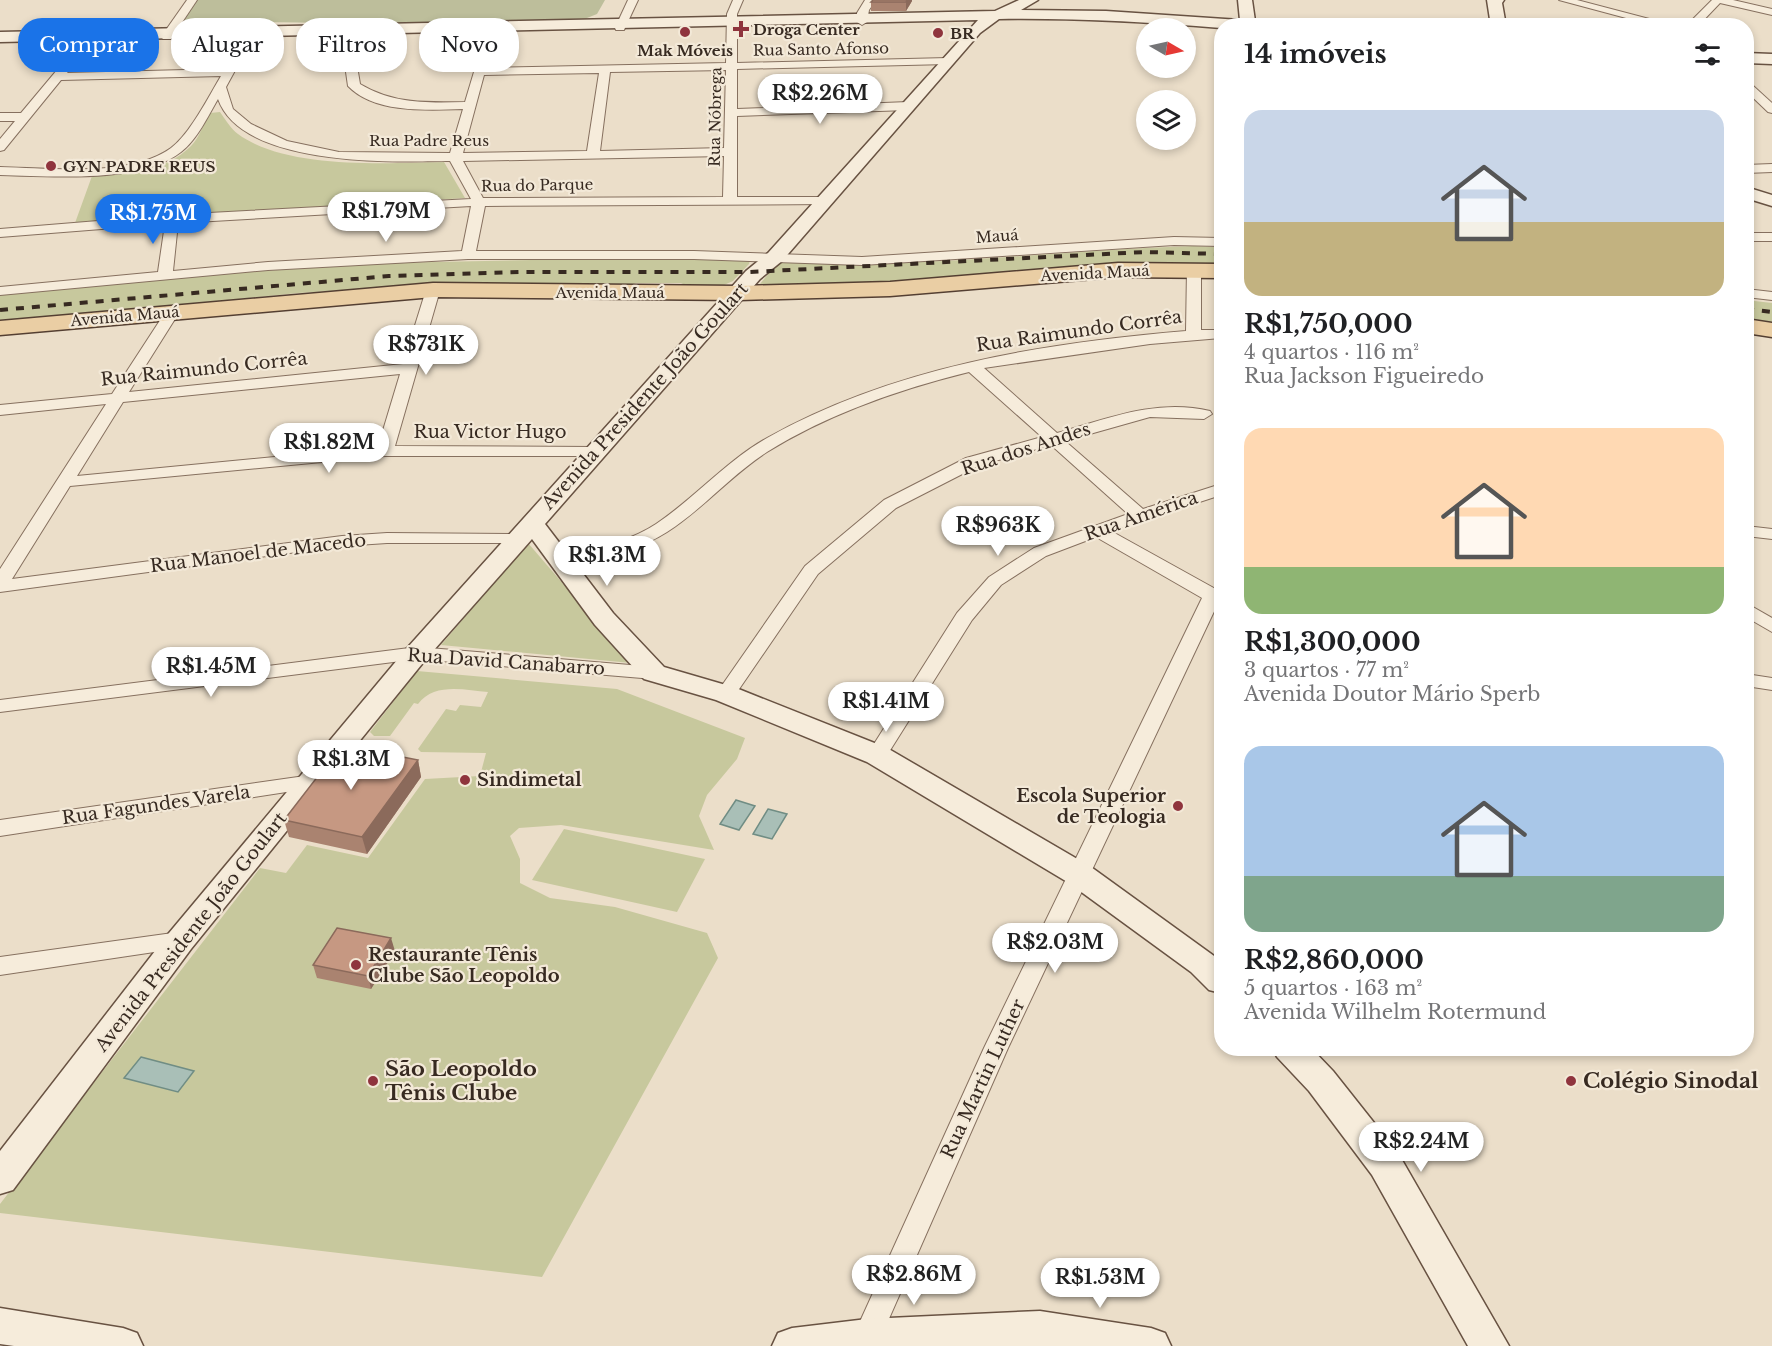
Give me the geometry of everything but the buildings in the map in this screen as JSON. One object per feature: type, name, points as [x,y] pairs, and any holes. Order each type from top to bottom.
[{"type":"main road","name":"Avenida Mauá","points":[[0,328],[173,311],[433,291],[739,293],[890,289],[1118,270],[1214,270]]},
{"type":"main road","points":[[1754,327],[1772,330]]},
{"type":"street","points":[[168,35],[192,0]]},
{"type":"street","points":[[621,26],[633,0]]},
{"type":"street","name":"Rua Nóbrega","points":[[730,200],[732,22],[738,0]]},
{"type":"street","points":[[862,20],[866,5],[871,0]]},
{"type":"street","points":[[993,17],[1031,0]]},
{"type":"street","points":[[1229,18],[1233,0]]},
{"type":"street","points":[[1245,0],[1247,18]]},
{"type":"street","points":[[1497,0],[1494,1],[1497,18]]},
{"type":"street","points":[[1564,0],[1638,18]]},
{"type":"street","points":[[1699,18],[1718,0],[1772,12]]},
{"type":"street","points":[[519,27],[1044,15],[1214,25]]},
{"type":"street","name":"Avenida Presidente João Goulart","points":[[0,1179],[180,941],[417,653],[753,275],[775,257],[948,61],[993,17]]},
{"type":"street","points":[[159,35],[171,35]]},
{"type":"street","points":[[0,40],[18,39]]},
{"type":"street","points":[[1754,60],[1772,61]]},
{"type":"street","name":"Rua Santo Afonso","points":[[519,71],[948,61]]},
{"type":"street","points":[[593,154],[605,69]]},
{"type":"street","points":[[0,147],[60,72]]},
{"type":"street","points":[[0,171],[107,170],[150,163],[177,150],[228,72],[56,77]]},
{"type":"street","points":[[352,72],[354,86],[367,95],[392,104],[469,105]]},
{"type":"street","points":[[468,255],[479,202],[454,158],[478,72]]},
{"type":"street","name":"Rua Padre Reus","points":[[220,87],[228,110],[247,127],[283,144],[339,156],[454,158],[729,152]]},
{"type":"street","points":[[1754,92],[1771,107]]},
{"type":"street","points":[[731,113],[908,106]]},
{"type":"street","points":[[0,117],[25,117]]},
{"type":"street","points":[[1754,169],[1772,168]]},
{"type":"street","points":[[1754,189],[1772,195]]},
{"type":"street","points":[[1754,195],[1772,201]]},
{"type":"street","name":"Rua do Parque","points":[[0,233],[172,219],[479,202],[825,201]]},
{"type":"street","points":[[165,275],[172,219]]},
{"type":"street","points":[[1754,237],[1772,237]]},
{"type":"street","name":"Mauá","points":[[775,257],[810,261],[862,261],[1174,241],[1214,242]]},
{"type":"street","points":[[0,291],[279,265],[468,255],[604,254],[775,257]]},
{"type":"street","points":[[1193,334],[1194,269]]},
{"type":"street","points":[[385,451],[433,291]]},
{"type":"street","points":[[1754,294],[1772,296]]},
{"type":"street","points":[[0,584],[173,311]]},
{"type":"street","name":"Rua Raimundo Corrêa","points":[[560,562],[626,543],[654,532],[735,466],[772,442],[819,419],[903,387],[972,366],[1036,354],[1193,334],[1214,334]]},
{"type":"street","points":[[972,366],[1140,516]]},
{"type":"street","name":"Rua Raimundo Corrêa","points":[[0,410],[411,368]]},
{"type":"street","name":"Rua dos Andes","points":[[726,694],[811,570],[890,504],[972,462],[1149,412],[1204,414]]},
{"type":"street","name":"Rua Victor Hugo","points":[[63,482],[385,451],[594,452]]},
{"type":"street","name":"Rua América","points":[[877,754],[964,617],[994,581],[1040,552],[1097,530],[1214,491]]},
{"type":"street","points":[[1097,530],[1214,595]]},
{"type":"street","points":[[525,531],[560,562],[604,619],[654,673],[726,694],[877,754],[1080,875],[1202,963],[1214,974]]},
{"type":"street","name":"Rua Manoel de Macedo","points":[[0,584],[342,541],[525,531]]},
{"type":"street","points":[[1754,532],[1772,534]]},
{"type":"street","name":"Rua Martin Luther","points":[[867,1337],[996,1048],[1214,603]]},
{"type":"street","points":[[1754,614],[1772,626]]},
{"type":"street","name":"Rua David Canabarro","points":[[0,706],[417,653],[654,673]]},
{"type":"street","points":[[1754,681],[1772,684]]},
{"type":"street","name":"Rua Fagundes Varela","points":[[0,828],[312,782]]},
{"type":"street","points":[[0,966],[180,941]]},
{"type":"street","points":[[1297,1056],[1321,1080],[1385,1164],[1443,1270],[1489,1346]]},
{"type":"street","points":[[0,1326],[123,1346]]},
{"type":"street","points":[[792,1346],[867,1337],[1047,1337],[1151,1346]]},
{"type":"green space","points":[[197,0],[605,0],[597,14],[587,18],[584,22],[519,23],[519,18],[419,18],[419,25],[407,25],[407,18],[296,18],[296,22],[284,22],[284,18],[184,18]]},
{"type":"green space","points":[[220,112],[238,134],[259,146],[283,154],[338,162],[444,162],[465,198],[75,223],[92,176],[144,170],[181,155],[194,143],[210,113]]},
{"type":"green space","points":[[1214,247],[1214,268],[767,287],[760,284],[778,262],[830,264],[934,262],[1141,248]]},
{"type":"green space","points":[[629,258],[750,260],[733,281],[724,285],[689,287],[681,283],[636,283],[625,288],[404,287],[298,293],[0,323],[0,295],[217,274],[384,263]]},
{"type":"green space","points":[[1754,301],[1772,303],[1772,324],[1754,322]]},
{"type":"green space","points":[[528,543],[631,663],[441,645]]},
{"type":"green space","name":"São Leopoldo Tênis Clube","points":[[417,671],[617,689],[745,738],[737,759],[707,795],[699,816],[714,850],[561,825],[519,828],[510,836],[520,859],[520,883],[550,898],[615,907],[707,933],[718,958],[542,1277],[0,1213],[0,1204],[260,868],[286,873],[307,845],[368,858],[425,779],[480,776],[486,753],[421,752],[418,749],[446,709],[456,711],[460,705],[481,707],[488,692],[450,689],[432,693],[418,704],[414,703],[390,736],[374,736],[370,732]]},
{"type":"green space","points":[[564,829],[705,859],[677,912],[532,880]]},
{"type":"water","points":[[736,800],[755,806],[739,830],[720,824]]},
{"type":"water","points":[[768,809],[787,814],[772,839],[753,834]]},
{"type":"water","points":[[141,1057],[194,1071],[178,1092],[124,1078]]},
{"type":"railway","points":[[0,310],[389,276],[520,272],[750,272],[1145,252],[1214,254]]},
{"type":"railway","points":[[1754,310],[1772,312]]},
{"type":"place","name":"Droga Center","points":[[741,29]]},
{"type":"place","name":"Mak Móveis","points":[[685,32]]},
{"type":"place","name":"BR","points":[[938,33]]},
{"type":"place","name":"GYN PADRE REUS","points":[[51,166]]},
{"type":"place","name":"Sindimetal","points":[[465,780]]},
{"type":"place","name":"Escola Superior de Teologia","points":[[1178,806]]},
{"type":"place","name":"Restaurante Tênis Clube São Leopoldo","points":[[356,965]]},
{"type":"place","name":"São Leopoldo Tênis Clube","points":[[373,1081]]},
{"type":"place","name":"Colégio Sinodal","points":[[1571,1081]]}]
